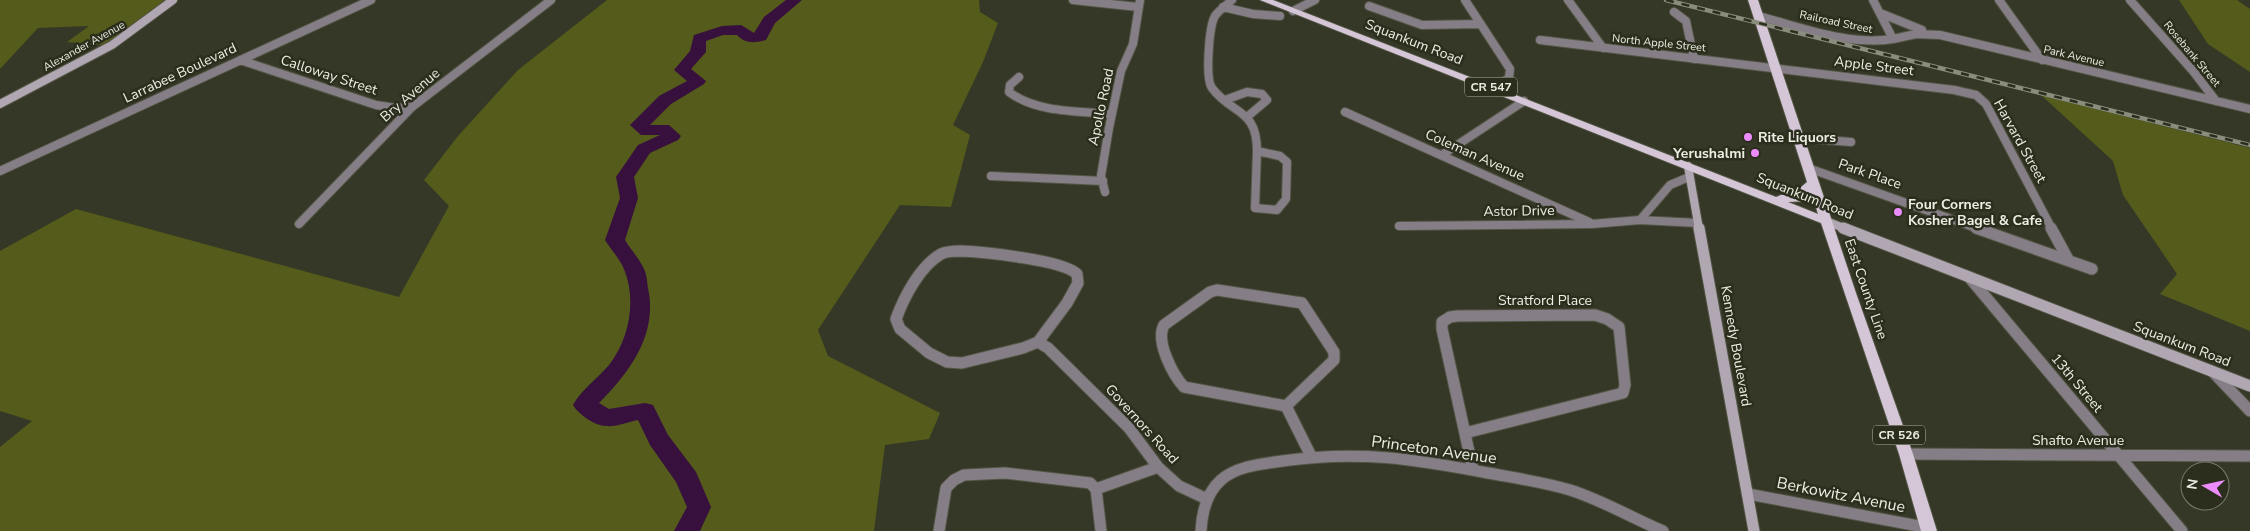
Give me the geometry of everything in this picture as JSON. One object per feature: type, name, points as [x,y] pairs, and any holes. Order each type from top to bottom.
[{"type":"main road","name":"Squankum Road","points":[[1265,0],[1524,100],[1688,171],[1764,196],[1826,221]]},
{"type":"main road","name":"East County Line","points":[[1753,0],[1800,138],[1813,183],[1906,454],[1929,530]]},
{"type":"main road","points":[[1764,196],[1801,200],[1807,197],[1806,188],[1813,183]]},
{"type":"street","name":"Alexander Avenue","points":[[0,104],[125,37],[173,0]]},
{"type":"street","name":"Larrabee Boulevard","points":[[0,172],[371,0]]},
{"type":"street","name":"Bry Avenue","points":[[299,224],[412,107],[551,0]]},
{"type":"street","points":[[1073,0],[1139,3]]},
{"type":"street","points":[[1232,0],[1223,7],[1212,23],[1208,78],[1212,88],[1252,124],[1257,139],[1254,208],[1277,210],[1282,208],[1286,199],[1287,162],[1280,156],[1257,151]]},
{"type":"street","points":[[1293,11],[1315,0]]},
{"type":"street","points":[[1465,0],[1510,69],[1509,78],[1493,88]]},
{"type":"street","points":[[1568,0],[1603,48]]},
{"type":"street","points":[[1873,0],[1893,39]]},
{"type":"street","points":[[1999,0],[2042,60]]},
{"type":"street","name":"Rosebank Street","points":[[2130,0],[2193,71],[2216,101]]},
{"type":"street","name":"Apollo Road","points":[[1105,192],[1101,176],[1112,114],[1121,71],[1132,44],[1139,3]]},
{"type":"street","points":[[1369,6],[1422,25],[1480,24]]},
{"type":"street","points":[[1223,7],[1253,14],[1280,16]]},
{"type":"street","points":[[1674,12],[1686,21],[1694,59]]},
{"type":"street","points":[[1880,13],[1909,26],[1940,35]]},
{"type":"street","name":"Railroad Street","points":[[1758,16],[1857,40],[1879,42],[1893,39]]},
{"type":"street","name":"Park Avenue","points":[[1893,39],[1907,33],[1940,35],[2250,109]]},
{"type":"street","name":"North Apple Street","points":[[1540,40],[1775,67]]},
{"type":"street","name":"Calloway Street","points":[[240,60],[376,105],[395,108],[412,107]]},
{"type":"street","name":"Apple Street","points":[[1775,67],[1969,93]]},
{"type":"street","points":[[1019,77],[1010,85],[1009,92],[1014,98],[1045,106],[1112,114]]},
{"type":"street","points":[[1225,100],[1248,92],[1262,94],[1267,100],[1246,117]]},
{"type":"street","name":"Harvard Street","points":[[1969,93],[1976,95],[1986,104],[2069,261]]},
{"type":"street","points":[[1442,155],[1524,100]]},
{"type":"street","name":"Coleman Avenue","points":[[1345,112],[1592,224]]},
{"type":"street","points":[[1800,138],[1851,142]]},
{"type":"street","name":"Park Place","points":[[1808,168],[2092,269]]},
{"type":"street","points":[[1640,220],[1670,185],[1688,171]]},
{"type":"street","name":"Kennedy Boulevard","points":[[1688,171],[1754,531]]},
{"type":"street","points":[[991,176],[1103,181]]},
{"type":"street","name":"Astor Drive","points":[[1398,226],[1592,224],[1640,220],[1698,223]]},
{"type":"street","name":"Squankum Road","points":[[1826,221],[2250,386]]},
{"type":"street","points":[[954,251],[993,253],[1062,266],[1077,274],[1078,283],[1067,303],[1038,342],[982,360],[962,363],[947,362],[929,353],[900,329],[896,319],[907,294],[936,258],[954,251]]},
{"type":"street","name":"13th Street","points":[[1969,277],[2182,531]]},
{"type":"street","points":[[1217,290],[1302,303],[1334,352],[1335,357],[1286,406],[1184,387],[1178,380],[1161,339],[1160,335],[1164,325],[1210,292],[1217,290]]},
{"type":"street","name":"Stratford Place","points":[[1465,432],[1623,393],[1625,385],[1618,327],[1602,316],[1577,314],[1457,316],[1442,322],[1442,329],[1473,470]]},
{"type":"street","name":"Governors Road","points":[[1038,342],[1048,348],[1129,428],[1158,466],[1179,486],[1207,499]]},
{"type":"street","points":[[2212,371],[2250,411]]},
{"type":"street","points":[[1286,406],[1311,456]]},
{"type":"street","name":"Shafto Avenue","points":[[1906,454],[2250,456]]},
{"type":"street","name":"Princeton Avenue","points":[[1200,531],[1202,515],[1209,494],[1222,479],[1258,464],[1311,456],[1395,457],[1473,470],[1571,490],[1663,531]]},
{"type":"street","points":[[1096,489],[1158,466]]},
{"type":"street","points":[[939,531],[946,488],[954,480],[964,475],[1005,473],[1080,480],[1090,483],[1096,489],[1101,531]]},
{"type":"street","name":"Berkowitz Avenue","points":[[1748,494],[1929,530]]},
{"type":"green space","points":[[0,0],[178,0],[111,46],[67,42],[89,26],[38,28],[0,69]]},
{"type":"green space","points":[[607,0],[979,0],[980,12],[998,23],[983,62],[953,125],[970,135],[951,207],[900,205],[818,330],[828,356],[940,413],[929,439],[885,445],[874,531],[0,531],[0,447],[32,421],[0,411],[0,251],[76,209],[399,297],[449,206],[424,180],[458,136],[518,70]]},
{"type":"green space","points":[[2179,0],[2237,0],[2250,9],[2250,72],[2208,44]]},
{"type":"green space","points":[[2041,95],[2250,148],[2250,331],[2160,294],[2177,274],[2123,195],[2113,161]]},
{"type":"waterway","points":[[687,531],[699,507],[687,478],[658,439],[645,411],[606,418],[584,405],[618,368],[633,341],[638,326],[640,310],[636,275],[632,265],[615,240],[629,198],[625,177],[644,149],[672,136],[663,129],[647,131],[639,125],[652,115],[665,100],[698,81],[682,70],[698,52],[699,38],[722,31],[741,30],[748,38],[761,37],[762,31],[769,20],[795,0]]},
{"type":"railway","points":[[1666,0],[2250,145]]},
{"type":"place","name":"Rite Liquors","points":[[1748,137]]},
{"type":"place","name":"Yerushalmi","points":[[1755,153]]},
{"type":"place","name":"Four Corners Kosher Bagel & Cafe","points":[[1898,212]]}]
